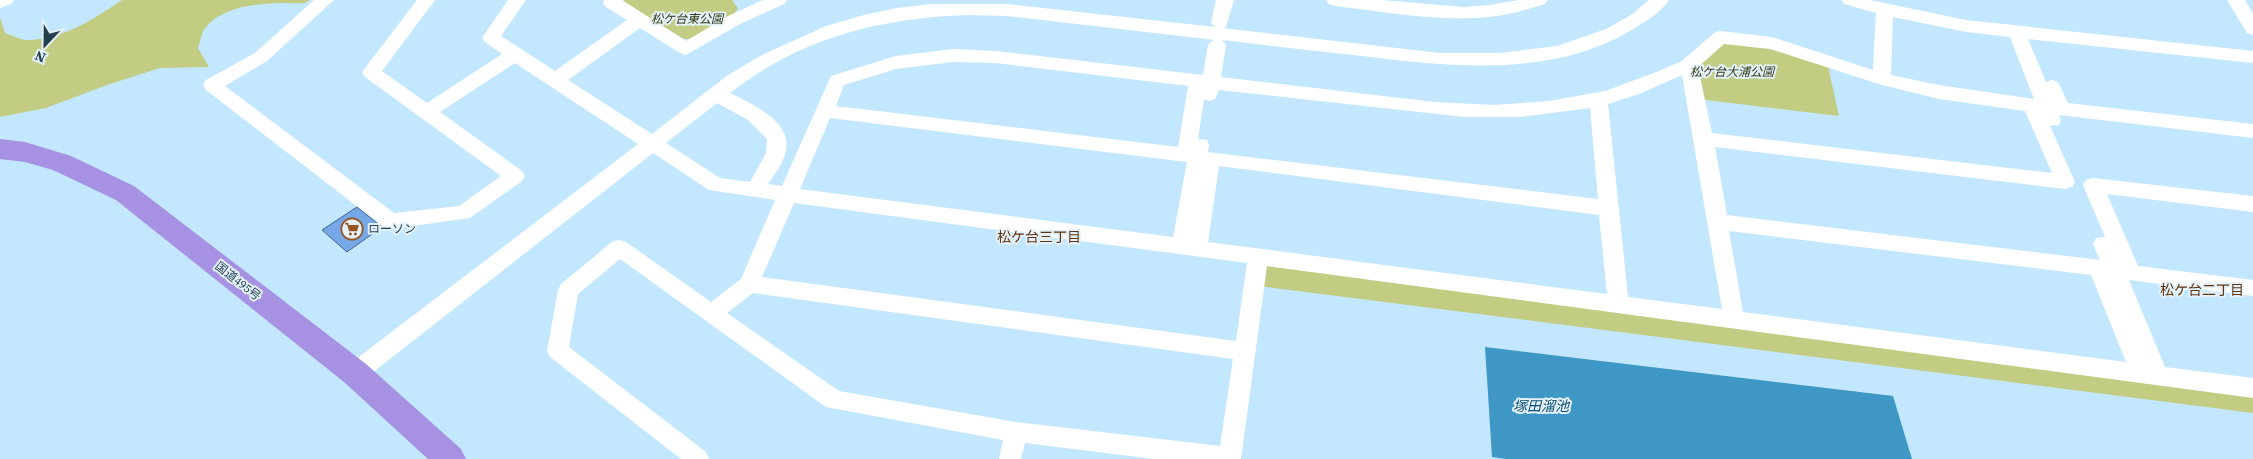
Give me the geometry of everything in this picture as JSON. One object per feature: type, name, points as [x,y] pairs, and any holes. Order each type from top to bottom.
[{"type":"highway","name":"国道495号","points":[[0,149],[25,152],[62,163],[125,193],[356,374],[450,459]]},
{"type":"street","points":[[0,2],[5,0]]},
{"type":"street","points":[[325,0],[261,57],[212,85],[391,222],[463,213],[515,176],[370,72],[426,0]]},
{"type":"street","points":[[517,0],[491,38],[514,55],[716,185],[2253,388]]},
{"type":"street","points":[[613,0],[612,2],[686,49],[746,6],[778,0]]},
{"type":"street","points":[[1220,23],[1225,0]]},
{"type":"street","points":[[1335,0],[1460,13],[1496,11],[1522,6],[1539,0]]},
{"type":"street","points":[[356,374],[716,94],[762,63],[820,34],[891,14],[960,8],[1006,10],[1440,59],[1482,61],[1543,56],[1603,38],[1641,16],[1660,0]]},
{"type":"street","points":[[1850,0],[1885,10],[1966,26],[2253,57]]},
{"type":"street","points":[[2236,0],[2253,29]]},
{"type":"street","points":[[2250,0],[2253,6]]},
{"type":"street","points":[[1882,79],[1885,10]]},
{"type":"street","points":[[554,80],[640,20]]},
{"type":"street","points":[[2022,32],[2061,109],[2253,131]]},
{"type":"street","points":[[2022,32],[2150,375]]},
{"type":"street","points":[[711,314],[749,284],[837,81],[879,65],[914,58],[960,54],[1435,109],[1476,112],[1560,108],[1598,100],[1644,85],[1688,64],[1720,37],[1772,43],[1882,79],[1939,92],[2032,105],[2065,182],[1704,139]]},
{"type":"street","points":[[824,111],[1186,155],[1205,81],[1217,45]]},
{"type":"street","points":[[426,112],[514,55]]},
{"type":"street","points":[[1688,64],[1704,139],[1734,320]]},
{"type":"street","points":[[1190,247],[1205,81]]},
{"type":"street","points":[[716,94],[750,112],[766,124],[776,136],[777,148],[755,190]]},
{"type":"street","points":[[1598,100],[1607,208],[1618,304]]},
{"type":"street","points":[[1190,247],[1212,158],[1607,208]]},
{"type":"street","points":[[2253,204],[2094,185],[2130,272],[2253,288]]},
{"type":"street","points":[[1718,222],[2098,268],[2150,375]]},
{"type":"street","points":[[698,459],[558,351],[568,290],[619,248],[834,400],[1016,432],[1230,458],[1258,256]]},
{"type":"street","points":[[749,284],[1245,351]]},
{"type":"street","points":[[1010,459],[1016,432]]},
{"type":"green space","points":[[122,0],[310,0],[305,3],[250,6],[224,14],[213,21],[204,30],[198,48],[209,67],[160,68],[107,85],[46,108],[0,117],[0,17],[5,33],[24,40],[40,39],[77,27]]},
{"type":"green space","name":"松ケ台東公園","points":[[624,0],[732,0],[738,8],[734,14],[692,39],[684,39],[624,3]]},
{"type":"green space","name":"松ケ台大浦公園","points":[[1721,39],[1772,45],[1828,66],[1839,116],[1698,99],[1691,66]]},
{"type":"green space","points":[[1264,265],[2253,393],[2253,413],[1259,286]]},
{"type":"water","name":"塚田溜池","points":[[1485,347],[1893,396],[1912,459],[1506,459],[1492,457]]},
{"type":"building","name":"ローソン","points":[[357,207],[382,227],[347,252],[322,230]]},
{"type":"place","name":"ローソン","points":[[352,229]]},
{"type":"district","name":"松ケ台三丁目","points":[[1039,237]]},
{"type":"district","name":"松ケ台二丁目","points":[[2202,290]]}]
